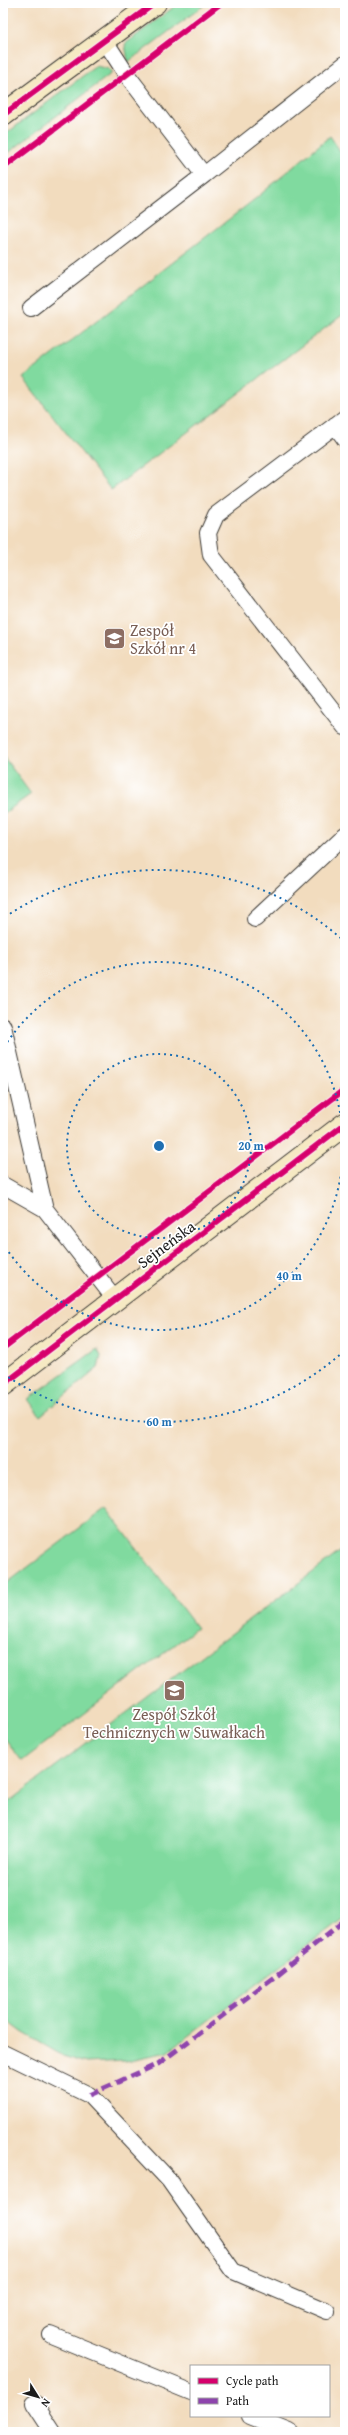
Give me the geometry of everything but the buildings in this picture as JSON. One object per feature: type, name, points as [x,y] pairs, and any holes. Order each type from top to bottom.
[{"type":"street","points":[[3,115],[155,3]]},
{"type":"street","name":"Sejneńska","points":[[3,1385],[345,1124]]},
{"type":"lane","points":[[105,41],[127,75],[204,176]]},
{"type":"lane","points":[[31,308],[204,176],[345,64]]},
{"type":"lane","points":[[345,439],[340,422],[216,514],[208,533],[211,555],[345,727]]},
{"type":"lane","points":[[255,919],[345,835]]},
{"type":"lane","points":[[3,1026],[44,1209]]},
{"type":"lane","points":[[3,1185],[44,1209],[115,1299]]},
{"type":"lane","points":[[3,2054],[89,2096],[169,2180],[233,2271],[328,2311]]},
{"type":"lane","points":[[51,2335],[190,2392]]},
{"type":"lane","points":[[34,2403],[53,2432]]},
{"type":"lane","points":[[252,2417],[290,2432]]},
{"type":"green space","points":[[179,3],[207,3],[128,62],[125,44]]},
{"type":"green space","points":[[96,66],[109,69],[112,73],[3,157],[3,136]]},
{"type":"green space","points":[[330,136],[345,158],[345,313],[111,490],[23,378],[255,199]]},
{"type":"green space","points":[[3,756],[31,794],[3,814]]},
{"type":"green space","points":[[97,1349],[101,1356],[98,1368],[40,1416],[28,1399]]},
{"type":"green space","points":[[106,1508],[197,1628],[22,1761],[3,1736],[3,1586]]},
{"type":"green space","points":[[345,1548],[345,1917],[167,2052],[126,2061],[86,2063],[65,2057],[22,2032],[3,2017],[3,1806]]},
{"type":"marked path","points":[[89,2095],[158,2064],[278,1974],[345,1920]]},
{"type":"cycle path","points":[[3,115],[155,3]]},
{"type":"cycle path","points":[[3,168],[221,3]]},
{"type":"cycle path","points":[[3,1348],[345,1089]]},
{"type":"cycle path","points":[[3,1385],[345,1124]]},
{"type":"place","name":"Zespół Szkół nr 4","points":[[115,639]]},
{"type":"place","name":"Zespół Szkół Technicznych w Suwałkach","points":[[174,1691]]}]
